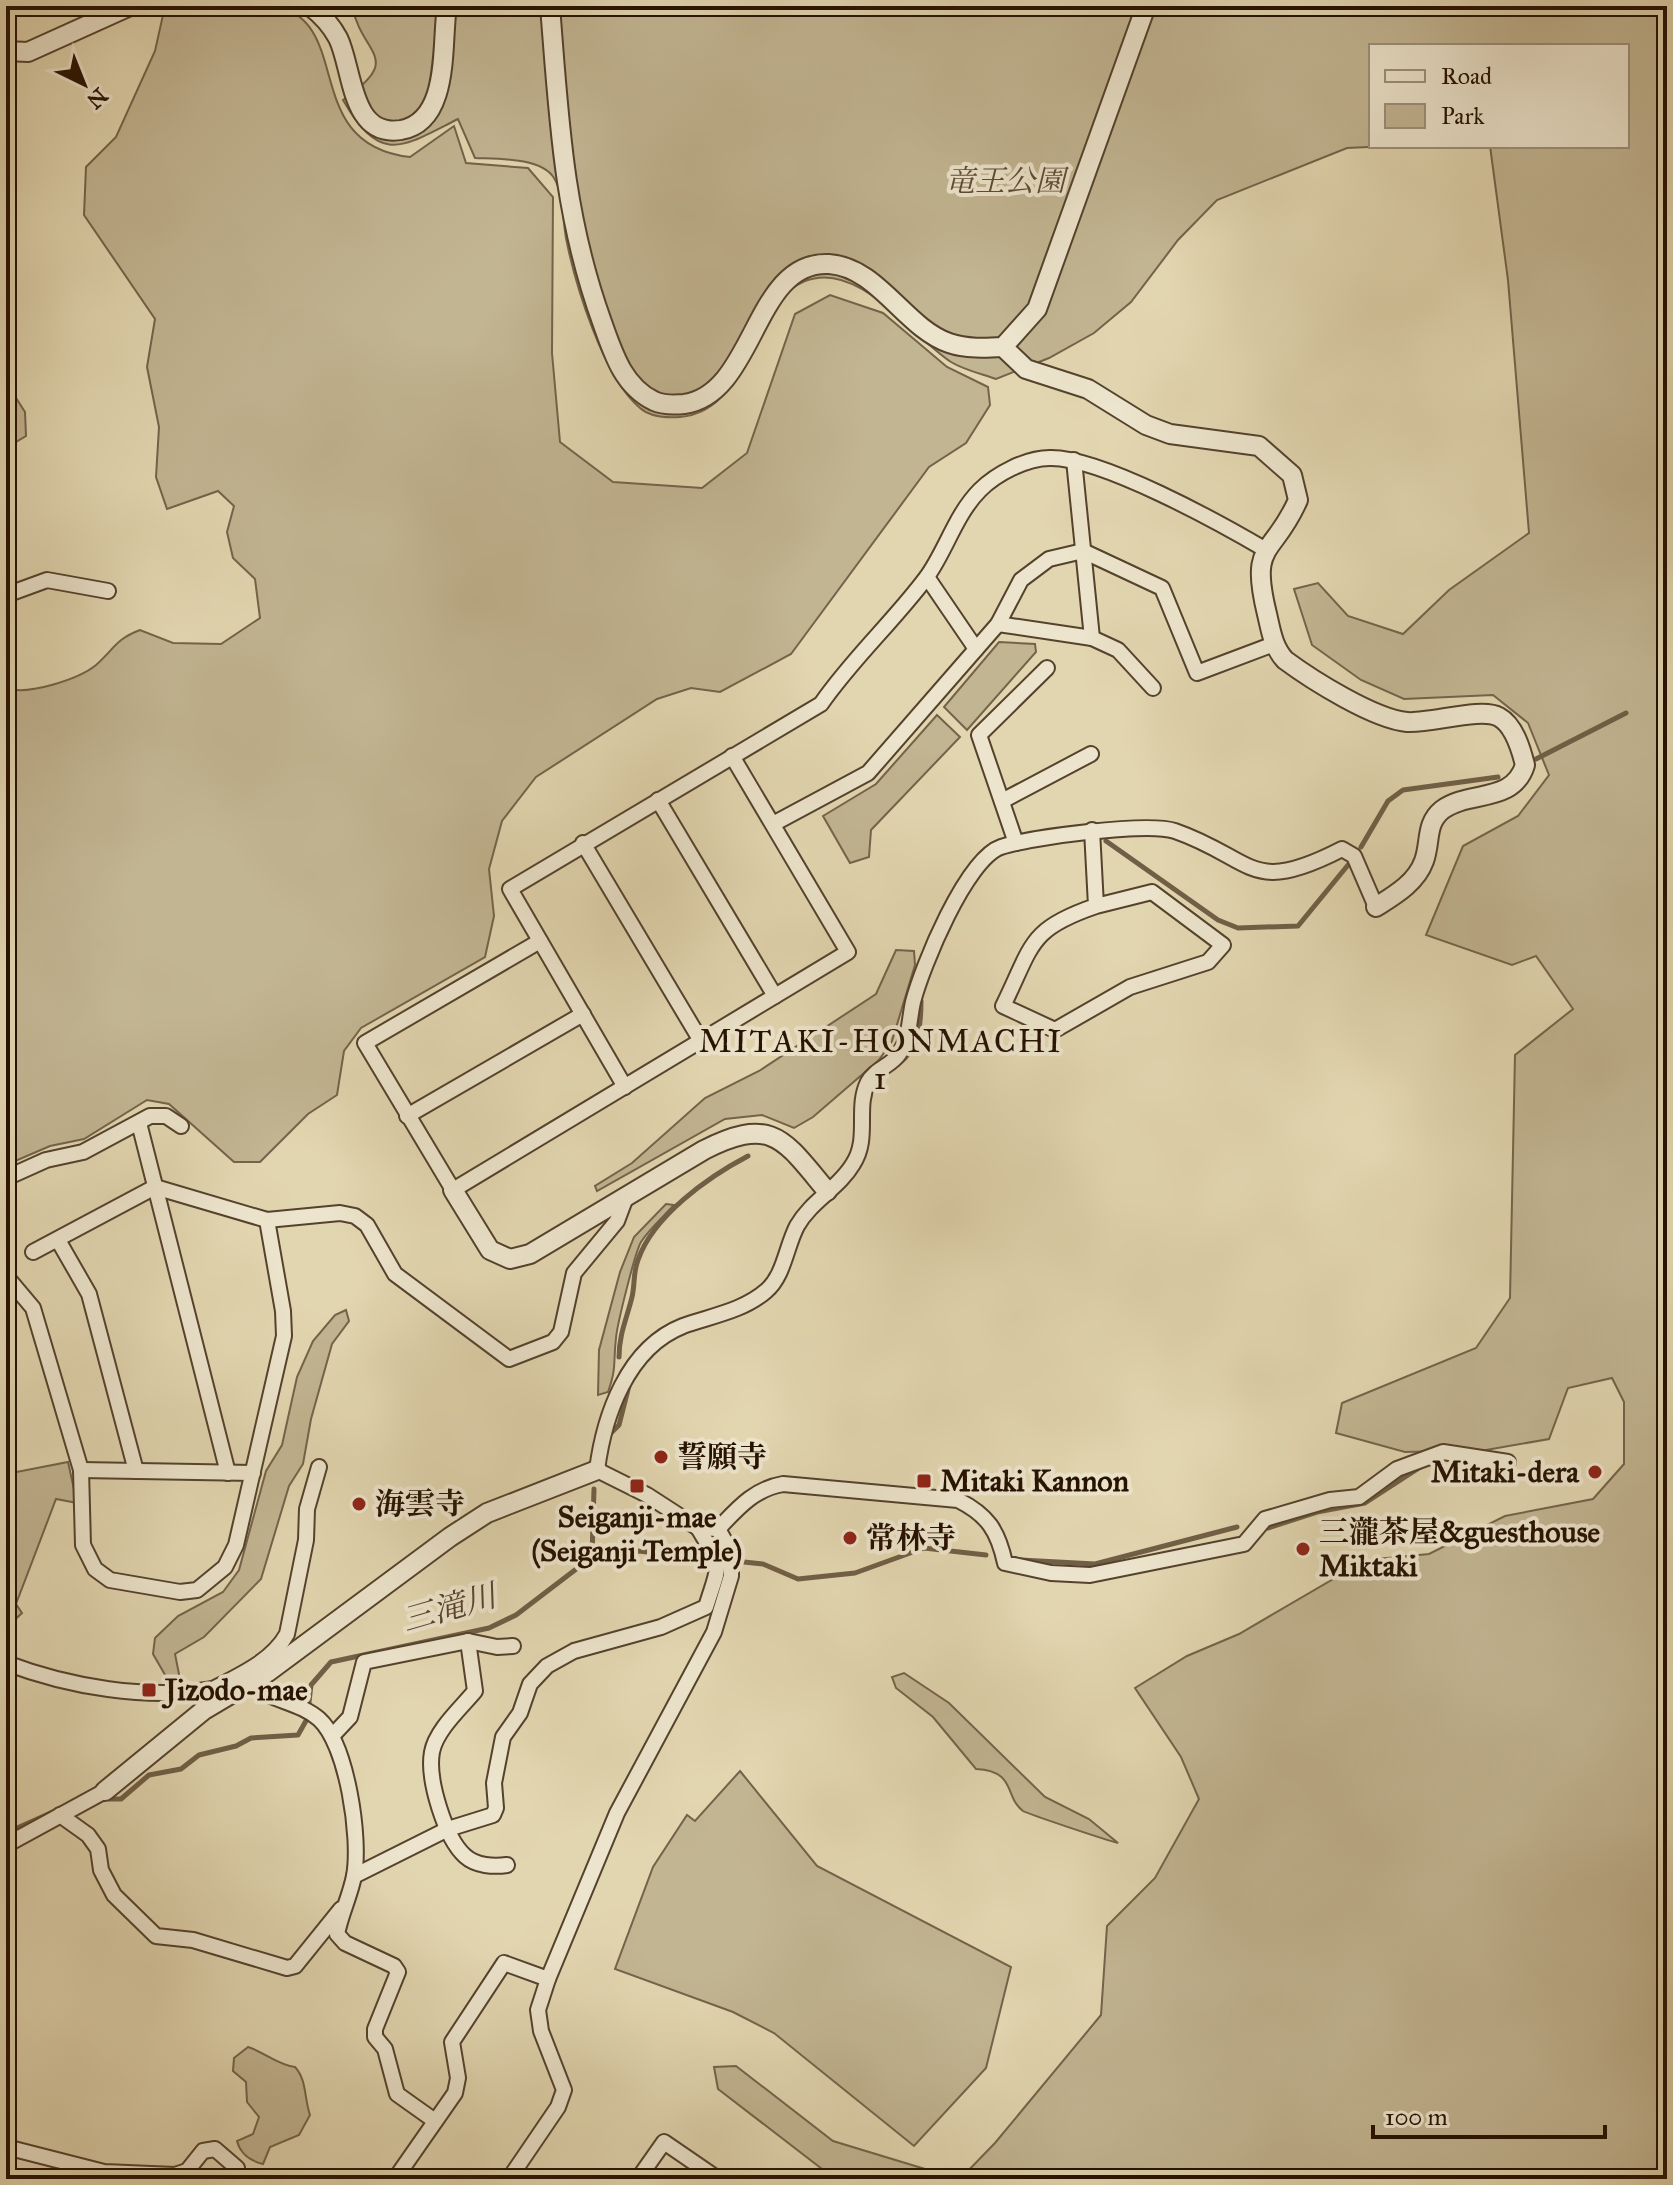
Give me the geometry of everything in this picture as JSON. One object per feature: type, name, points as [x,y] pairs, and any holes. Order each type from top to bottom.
[{"type":"street","points":[[6,51],[28,52],[130,6]]},
{"type":"street","points":[[310,6],[328,23],[339,40],[349,84],[363,114],[377,126],[393,131],[407,129],[423,119],[432,108],[440,83],[447,6]]},
{"type":"street","points":[[550,6],[566,192],[576,243],[615,358],[629,382],[642,394],[658,403],[677,405],[709,396],[728,376],[788,279],[808,267],[829,264],[874,285],[908,317],[950,344],[1003,347],[1026,369],[1088,389],[1146,425],[1170,434],[1246,442],[1268,451],[1292,475],[1299,493],[1294,510],[1266,550],[1258,572],[1274,644],[1293,666],[1392,719],[1407,722],[1497,716],[1512,731],[1525,765],[1517,782],[1488,796],[1451,804],[1434,819],[1418,873],[1399,892],[1376,907],[1354,856],[1342,849],[1283,873],[1262,873],[1172,830],[1092,830],[997,848],[959,890],[914,1000],[909,1031],[899,1055],[868,1080],[862,1106],[864,1135],[856,1161],[798,1224],[774,1284],[764,1294],[727,1313],[680,1327],[656,1342],[624,1378],[600,1450],[597,1470]]},
{"type":"street","points":[[1003,347],[1037,309],[1146,6]]},
{"type":"street","points":[[625,1087],[510,889],[821,704],[842,674],[927,577],[970,502],[994,477],[1048,457],[1074,460],[1103,469],[1233,530],[1266,550]]},
{"type":"street","points":[[1074,460],[1092,638]]},
{"type":"street","points":[[773,824],[868,773],[998,624],[1021,580],[1049,559],[1083,551],[1162,588],[1197,673],[1274,644]]},
{"type":"street","points":[[927,577],[976,649]]},
{"type":"street","points":[[6,595],[47,580],[108,591]]},
{"type":"street","points":[[998,624],[1092,638],[1118,650],[1153,688]]},
{"type":"street","points":[[1016,843],[979,735],[1047,668]]},
{"type":"street","points":[[1002,801],[1091,754]]},
{"type":"street","points":[[453,1190],[848,952],[732,756]]},
{"type":"street","points":[[658,800],[775,996]]},
{"type":"street","points":[[1092,830],[1096,906]]},
{"type":"street","points":[[583,843],[701,1041]]},
{"type":"street","points":[[1152,892],[1223,945],[1208,962],[1130,987],[1055,1030],[1003,1006],[1037,935],[1057,919],[1096,906],[1152,892]]},
{"type":"street","points":[[540,941],[365,1043],[490,1250],[510,1259],[530,1254],[719,1142],[764,1133],[778,1137],[791,1148],[827,1191]]},
{"type":"street","points":[[407,1116],[583,1014]]},
{"type":"street","points":[[6,1178],[46,1160],[83,1152],[150,1116],[166,1116],[181,1126]]},
{"type":"street","points":[[139,1123],[228,1473]]},
{"type":"street","points":[[33,1252],[155,1187],[267,1220],[340,1213],[355,1216],[367,1225],[395,1274],[509,1359],[553,1342],[561,1332],[574,1273],[617,1221],[626,1197]]},
{"type":"street","points":[[6,1276],[33,1308],[81,1470],[83,1545],[95,1569],[110,1580],[180,1592],[197,1590],[225,1567],[236,1545],[284,1336],[283,1311],[267,1220]]},
{"type":"street","points":[[58,1240],[89,1294],[136,1471]]},
{"type":"street","points":[[698,1528],[718,1529],[748,1498],[767,1487],[783,1484],[958,1500],[977,1509],[993,1524],[1005,1563],[1051,1573],[1090,1575],[1244,1544],[1265,1519],[1330,1500],[1359,1497],[1397,1469],[1443,1452],[1508,1462]]},
{"type":"street","points":[[6,1845],[105,1791],[217,1694],[281,1646],[287,1634],[306,1540],[307,1509],[319,1467]]},
{"type":"street","points":[[81,1470],[253,1473]]},
{"type":"street","points":[[6,1663],[72,1682],[179,1695],[217,1694],[249,1683],[487,1513],[597,1470],[647,1495],[698,1528],[716,1552],[719,1566],[706,1607],[661,1627],[574,1651],[547,1666],[530,1684],[520,1713],[503,1737],[494,1783],[496,1808],[493,1815],[448,1829],[354,1876]]},
{"type":"street","points":[[509,2179],[558,2107],[564,2090],[541,2031],[538,2010],[548,1979],[617,1813],[714,1632],[731,1576],[731,1552],[718,1529]]},
{"type":"street","points":[[334,1734],[350,1717],[364,1662],[388,1654],[468,1641],[497,1647],[513,1646]]},
{"type":"street","points":[[468,1641],[475,1691],[436,1741],[431,1755],[442,1823],[465,1856],[491,1867],[507,1865]]},
{"type":"street","points":[[249,1683],[263,1696],[316,1716],[334,1734],[353,1816],[354,1876],[337,1934],[345,1943],[394,1966],[398,1972],[375,2029],[375,2037],[385,2049],[397,2094],[435,2121]]},
{"type":"street","points":[[60,1815],[88,1835],[98,1849],[101,1870],[114,1895],[156,1936],[193,1940],[287,1968],[295,1966],[342,1909]]},
{"type":"street","points":[[395,2179],[455,2093],[458,2078],[452,2042],[504,1963],[548,1979]]},
{"type":"street","points":[[638,2179],[664,2142],[718,2179]]},
{"type":"street","points":[[6,2147],[104,2172],[175,2175],[187,2171],[203,2151],[215,2149],[237,2168],[239,2179]]},
{"type":"green space","points":[[235,3],[275,6],[299,17],[314,35],[340,108],[353,130],[376,147],[410,157],[454,126],[466,163],[528,168],[553,197],[552,353],[560,442],[613,482],[702,488],[747,453],[795,314],[830,295],[883,313],[947,367],[988,387],[990,405],[966,443],[929,467],[791,654],[720,692],[691,688],[657,699],[536,777],[502,821],[489,869],[494,916],[485,957],[361,1028],[344,1051],[337,1095],[308,1114],[260,1162],[234,1162],[169,1104],[147,1100],[84,1139],[50,1146],[6,1165],[6,688],[39,688],[78,676],[96,665],[120,641],[140,630],[173,643],[221,644],[260,618],[255,579],[233,558],[227,532],[234,506],[218,491],[167,509],[156,477],[159,427],[147,367],[155,319],[84,215],[86,167],[116,137],[155,51],[165,6]]},
{"type":"green space","name":"竜王公園","points":[[352,6],[1667,6],[1667,2179],[960,2179],[995,2143],[1101,2015],[1107,1926],[1155,1878],[1199,1799],[1181,1757],[1135,1688],[1187,1656],[1239,1634],[1366,1560],[1429,1554],[1505,1516],[1593,1499],[1624,1464],[1624,1402],[1612,1378],[1568,1388],[1549,1439],[1486,1450],[1405,1452],[1336,1433],[1342,1403],[1476,1348],[1510,1298],[1515,1055],[1573,1009],[1536,956],[1512,965],[1426,935],[1463,846],[1518,816],[1549,775],[1528,723],[1493,695],[1404,699],[1361,680],[1312,645],[1294,589],[1318,583],[1348,616],[1403,634],[1449,590],[1529,533],[1508,280],[1490,148],[1629,148],[1629,44],[1369,44],[1369,147],[1347,148],[1217,200],[1178,240],[1131,302],[1094,333],[1049,358],[996,379],[967,370],[935,350],[864,290],[845,281],[825,277],[805,281],[787,293],[773,310],[737,377],[722,396],[704,410],[669,417],[653,415],[640,408],[614,375],[603,353],[576,280],[559,191],[548,171],[518,160],[475,158],[458,119],[422,137],[394,145],[369,135],[357,121],[343,100],[362,86],[376,65]]},
{"type":"green space","points":[[6,382],[25,412],[26,436],[6,448]]},
{"type":"green space","points":[[999,642],[1035,644],[1036,652],[967,730],[944,707]]},
{"type":"green space","points":[[937,715],[960,737],[871,830],[869,857],[850,863],[823,816],[876,784]]},
{"type":"green space","points":[[896,950],[914,951],[915,965],[892,1041],[879,1060],[813,1117],[794,1128],[762,1115],[725,1119],[597,1191],[595,1186],[632,1163],[705,1098],[759,1071],[876,994]]},
{"type":"green space","points":[[666,1204],[674,1205],[648,1232],[638,1248],[617,1331],[611,1383],[608,1392],[598,1395],[599,1350],[620,1272],[634,1237]]},
{"type":"green space","points":[[346,1310],[349,1321],[332,1344],[311,1419],[303,1464],[289,1486],[261,1579],[204,1637],[175,1654],[180,1679],[168,1680],[153,1654],[155,1638],[178,1616],[223,1592],[239,1570],[266,1471],[282,1445],[297,1377],[313,1341],[335,1315]]},
{"type":"green space","points":[[68,1462],[77,1503],[56,1499],[16,1604],[22,1613],[6,1628],[6,1474]]},
{"type":"green space","points":[[904,1673],[949,1703],[1045,1797],[1089,1819],[1118,1843],[1023,1811],[1013,1799],[1004,1779],[998,1774],[976,1769],[933,1717],[896,1688],[892,1677]]},
{"type":"green space","points":[[740,1771],[817,1866],[1011,1967],[986,2068],[914,2146],[774,2033],[733,2012],[615,1969],[653,1867],[687,1815],[695,1821]]},
{"type":"green space","points":[[248,2047],[295,2067],[303,2083],[310,2115],[299,2135],[270,2147],[263,2164],[246,2156],[237,2141],[253,2134],[259,2117],[247,2102],[246,2082],[233,2071],[234,2058]]},
{"type":"green space","points":[[736,2066],[833,2141],[958,2179],[835,2179],[718,2089],[714,2067]]},
{"type":"waterway","points":[[1536,759],[1626,713]]},
{"type":"waterway","points":[[1361,847],[1388,801],[1403,790],[1498,777]]},
{"type":"waterway","points":[[1106,841],[1218,920],[1238,928],[1298,926],[1348,865]]},
{"type":"waterway","points":[[898,1064],[915,1044],[921,1001]]},
{"type":"waterway","points":[[619,1357],[636,1265],[645,1244],[684,1199],[748,1156]]},
{"type":"waterway","points":[[610,1434],[619,1425],[630,1382]]},
{"type":"waterway","points":[[1268,1528],[1317,1512],[1365,1503],[1422,1466]]},
{"type":"waterway","points":[[592,1557],[594,1489]]},
{"type":"waterway","points":[[1021,1560],[1095,1564],[1237,1527]]},
{"type":"waterway","name":"三滝川","points":[[109,1799],[121,1799],[149,1775],[181,1769],[199,1755],[236,1746],[251,1738],[298,1735],[307,1719],[311,1685],[331,1662],[489,1628],[516,1615],[592,1557],[638,1551],[763,1564],[798,1579],[855,1573],[924,1548],[986,1555]]},
{"type":"waterway","name":"三滝川","points":[[6,1833],[53,1812]]},
{"type":"place","name":"誓願寺","points":[[661,1457]]},
{"type":"place","name":"Mitaki-dera","points":[[1595,1472]]},
{"type":"place","name":"Mitaki Kannon","points":[[924,1481]]},
{"type":"place","name":"Seiganji-mae (Seiganji Temple)","points":[[637,1486]]},
{"type":"place","name":"海雲寺","points":[[359,1504]]},
{"type":"place","name":"常林寺","points":[[850,1538]]},
{"type":"place","name":"三瀧茶屋&guesthouse Miktaki","points":[[1303,1549]]},
{"type":"place","name":"Jizodo-mae","points":[[149,1690]]},
{"type":"district","name":"MITAKI-HONMACHI 1","points":[[881,1060]]}]
